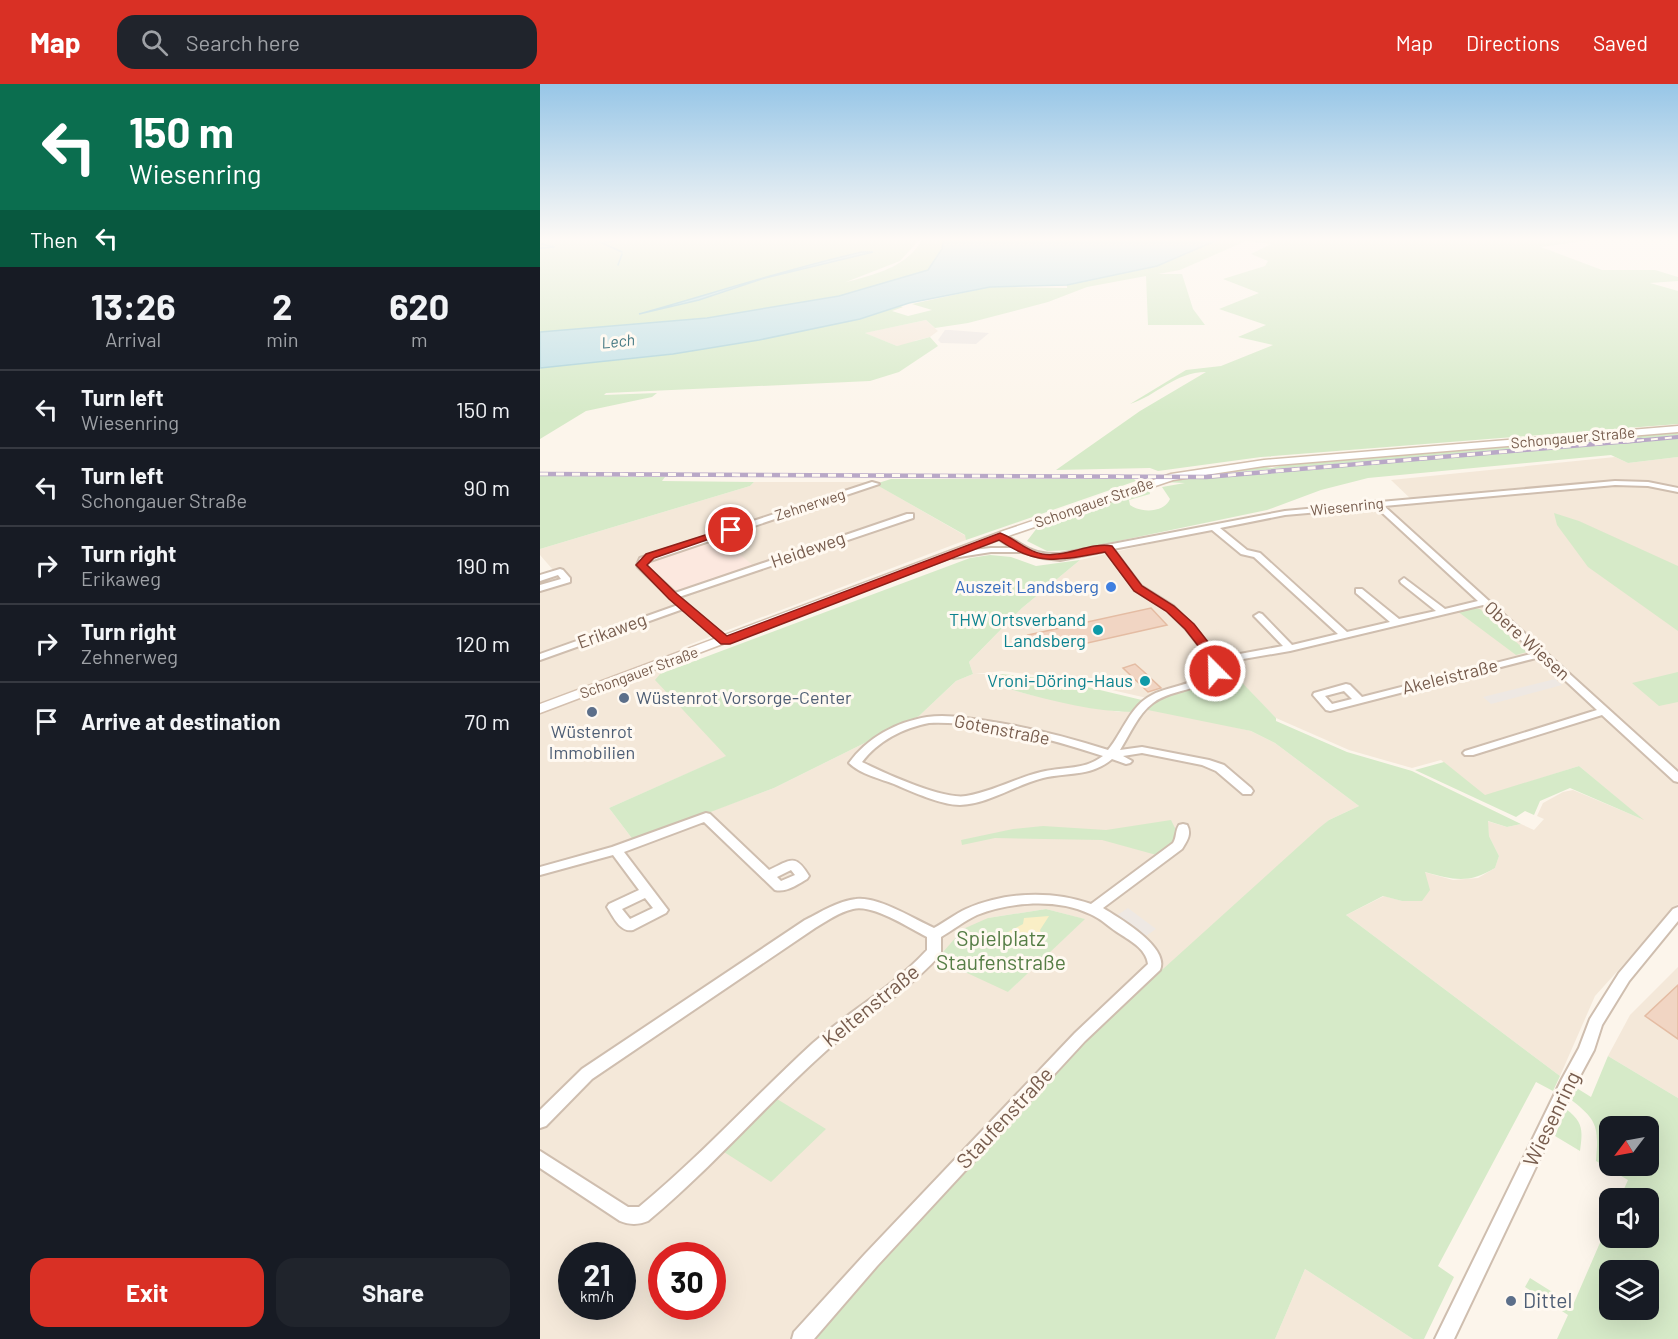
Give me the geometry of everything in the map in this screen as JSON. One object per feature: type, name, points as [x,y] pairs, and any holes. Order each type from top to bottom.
[{"type":"main road","name":"Schongauer Straße","points":[[540,709],[1000,536],[1149,483],[1218,468],[1678,429]]},
{"type":"street","name":"Wiesenring","points":[[1000,536],[1021,550],[1041,557],[1060,557],[1285,513],[1615,483],[1668,487],[1678,490]]},
{"type":"street","points":[[1668,487],[1678,483]]},
{"type":"street","name":"Zehnerweg","points":[[673,596],[641,565],[643,560],[875,484]]},
{"type":"street","name":"Obere Wiesen","points":[[1376,504],[1678,778]]},
{"type":"street","name":"Heideweg","points":[[673,596],[909,516]]},
{"type":"street","points":[[1213,526],[1244,552],[1257,555],[1345,634]]},
{"type":"street","points":[[1108,548],[1138,588],[1170,608],[1189,627],[1216,661],[1290,648],[1484,602]]},
{"type":"street","name":"Wiesenring","points":[[953,555],[991,550],[1021,550]]},
{"type":"street","points":[[540,578],[560,572],[567,580],[540,588]]},
{"type":"street","points":[[1404,581],[1442,611]]},
{"type":"street","points":[[1359,591],[1396,622]]},
{"type":"street","points":[[673,596],[725,641]]},
{"type":"street","name":"Erikaweg","points":[[540,657],[683,606]]},
{"type":"street","points":[[1259,616],[1290,648]]},
{"type":"street","name":"Akeleistraße","points":[[1359,700],[1541,654]]},
{"type":"street","name":"Gotenstraße","points":[[1126,761],[1112,754],[1022,731],[954,718],[910,723],[862,752],[855,763],[871,771],[957,801],[977,797],[1045,774],[1098,766],[1112,754],[1149,700],[1162,692],[1207,679],[1215,671],[1216,661]]},
{"type":"street","points":[[1469,753],[1604,711]]},
{"type":"street","name":"Gotenstraße","points":[[1112,754],[1142,750],[1205,762],[1220,768],[1247,791]]},
{"type":"street","points":[[540,871],[616,850],[706,818],[767,876]]},
{"type":"street","points":[[1093,909],[1172,851],[1183,837],[1183,828]]},
{"type":"street","points":[[616,850],[647,891]]},
{"type":"street","name":"Staufenstraße","points":[[801,1339],[871,1260],[1104,1012],[1155,966],[1155,960],[1148,948],[1093,909],[1045,899],[1004,903],[972,912],[934,934]]},
{"type":"street","points":[[540,1121],[587,1074],[791,937],[834,912],[859,903],[876,907],[934,934]]},
{"type":"street","name":"Wiesenring","points":[[1444,1339],[1567,1084],[1587,1050],[1595,1023],[1624,976],[1678,912]]},
{"type":"street","name":"Keltenstraße","points":[[540,1159],[626,1215],[642,1215],[821,1046],[874,1002],[916,973],[934,952],[934,934]]},
{"type":"shaded area","points":[[926,320],[938,331],[930,337],[914,341],[915,343],[897,346],[864,333]]},
{"type":"shaded area","points":[[945,330],[989,333],[976,344],[941,343],[938,340]]},
{"type":"shaded area","points":[[1615,457],[1628,463],[1678,457],[1678,488],[1673,487],[1678,489],[1678,774],[1381,506],[1414,502],[1391,480]]},
{"type":"shaded area","points":[[754,482],[872,482],[966,536],[966,540],[683,647],[656,680],[727,756],[609,808],[634,841],[540,869],[540,575],[554,571],[540,555],[540,549],[750,486]]},
{"type":"shaded area","points":[[1374,505],[1678,783],[1678,904],[1595,996],[1560,1076],[1346,915],[1384,896],[1402,901],[1424,872],[1453,880],[1478,878],[1495,868],[1499,856],[1489,836],[1487,821],[1507,827],[1521,824],[1534,830],[1544,819],[1537,816],[1543,803],[1563,792],[1573,790],[1642,819],[1579,766],[1485,796],[1441,760],[1412,768],[1349,750],[1276,718],[1222,663],[1205,677],[1147,698],[1059,678],[1002,671],[975,674],[1002,674],[997,679],[998,686],[1031,695],[1119,712],[1139,708],[1187,716],[1251,731],[1275,743],[1359,806],[1329,820],[1163,970],[1157,968],[795,1339],[540,1339],[540,874],[774,788],[919,716],[956,681],[973,674],[969,662],[1022,608],[1080,560],[1257,519]],"holes":[[[1046,909],[1084,919],[1008,992],[988,918]]]},
{"type":"shaded area","points":[[720,538],[754,566],[677,591],[645,562]]},
{"type":"shaded area","points":[[1555,679],[1562,685],[1491,704],[1483,697]]},
{"type":"shaded area","points":[[1128,908],[1156,929],[1143,938],[1116,916]]},
{"type":"shaded area","points":[[1678,967],[1678,1098],[1608,1056],[1630,1015]]},
{"type":"shaded area","points":[[1305,1269],[1413,1339],[1275,1339]]},
{"type":"green space","points":[[540,297],[836,297],[707,318],[540,332]]},
{"type":"green space","points":[[946,297],[1062,297],[968,323],[935,328],[926,320],[865,333],[897,346],[930,337],[938,346],[899,372],[870,381],[606,393],[604,395],[657,393],[652,397],[586,411],[540,439],[540,368],[673,354],[759,340],[860,319],[900,306],[903,307],[892,311],[908,316],[932,310],[912,304]]},
{"type":"green space","points":[[1147,297],[1189,297],[1193,309],[1205,325],[1148,325]]},
{"type":"green space","points":[[1250,297],[1678,297],[1678,424],[1261,457],[1158,471],[1150,468],[1056,470],[1140,411],[1206,372],[1175,380],[1130,404],[1186,370],[1221,366],[1273,345],[1238,337],[1266,325],[1219,309]]},
{"type":"green space","points":[[1678,432],[1678,436],[1188,476],[1261,466],[1272,468],[1291,463]]},
{"type":"green space","points":[[1678,438],[1678,457],[1628,463],[1611,455],[1368,478],[1321,490],[1267,510],[1075,550],[1047,551],[1027,541],[1037,528],[1139,490],[1149,490],[1150,494],[1129,500],[1130,505],[1146,510],[1163,507],[1170,499],[1162,487],[1185,483],[1163,482]]},
{"type":"green space","points":[[540,476],[665,477],[662,481],[754,482],[750,486],[540,549]]},
{"type":"green space","points":[[891,479],[1134,479],[1136,481],[966,540],[965,535],[875,484]]},
{"type":"green space","points":[[1554,513],[1579,521],[1678,566],[1678,631],[1588,567],[1557,525]]},
{"type":"green space","points":[[990,555],[1011,557],[1036,566],[1080,560],[1022,608],[969,662],[973,674],[956,681],[919,716],[774,788],[634,841],[609,808],[726,756],[655,680],[660,674],[970,558]]},
{"type":"green space","points":[[1480,609],[1527,652],[1516,655],[1457,611]]},
{"type":"green space","points":[[1223,663],[1276,718],[1276,721],[1347,752],[1412,771],[1521,824],[1507,827],[1488,821],[1489,836],[1499,856],[1495,868],[1477,876],[1461,879],[1425,872],[1430,890],[1422,901],[1402,901],[1383,896],[1346,915],[1560,1076],[1553,1091],[1536,1082],[1438,1266],[1454,1277],[1424,1339],[1413,1339],[1305,1269],[1275,1339],[815,1339],[873,1262],[1082,1039],[1157,968],[1163,969],[1319,828],[1329,820],[1359,806],[1275,743],[1251,731],[1143,709],[1152,701],[1210,679]]},
{"type":"green space","points":[[1678,672],[1678,702],[1659,706],[1632,683]]},
{"type":"green space","points":[[1002,674],[1058,680],[1146,701],[1135,712],[1083,707],[998,686],[997,679]]},
{"type":"green space","points":[[1444,762],[1485,795],[1579,766],[1644,820],[1570,788],[1540,801],[1534,815],[1525,811],[1516,817],[1415,770]]},
{"type":"green space","points":[[1171,820],[1176,830],[1173,846],[1160,856],[1102,840],[995,838],[962,845],[961,840],[1013,829],[1043,826],[1106,830]]},
{"type":"green space","name":"Spielplatz Staufenstraße","points":[[1046,909],[1085,919],[1008,992],[937,959],[963,929],[988,918]]},
{"type":"green space","points":[[1608,1056],[1678,1098],[1678,1339],[1557,1339],[1568,1315],[1525,1287],[1530,1278],[1573,1305],[1599,1245],[1599,1248],[1659,1248],[1659,1188],[1624,1188],[1628,1180],[1621,1176],[1659,1176],[1659,1116],[1599,1116],[1599,1163],[1596,1161],[1597,1139],[1594,1124],[1591,1118],[1569,1098],[1575,1087],[1591,1097]]},
{"type":"green space","points":[[777,1099],[826,1129],[771,1182],[724,1152]]},
{"type":"green space","points":[[1566,1109],[1579,1122],[1580,1151],[1555,1136]]},
{"type":"sand","points":[[1049,916],[1040,930],[1042,936],[1030,945],[1008,932],[1023,924],[1024,918]]},
{"type":"water","points":[[700,297],[709,297],[699,300],[639,314]]},
{"type":"water","name":"Lech","points":[[836,297],[942,297],[909,303],[860,319],[759,340],[673,354],[540,368],[540,332],[707,318]]},
{"type":"building","name":"THW Ortsverband Landsberg","points":[[1151,608],[1167,625],[1070,647],[1066,642],[1037,648],[1028,635]]},
{"type":"building","name":"Vroni-Döring-Haus","points":[[1135,664],[1161,688],[1148,692],[1123,668]]},
{"type":"building","points":[[1678,985],[1678,1039],[1645,1016]]},
{"type":"railway","points":[[1623,442],[1678,437]]},
{"type":"railway","points":[[540,474],[1206,477],[1641,440]]},
{"type":"place","name":"Auszeit Landsberg","points":[[1111,587]]},
{"type":"place","name":"THW Ortsverband Landsberg","points":[[1098,630]]},
{"type":"place","name":"Vroni-Döring-Haus","points":[[1145,681]]},
{"type":"place","name":"Wüstenrot Vorsorge-Center","points":[[624,698]]},
{"type":"place","name":"Wüstenrot Immobilien","points":[[592,712]]},
{"type":"place","name":"Dittel","points":[[1511,1301]]},
{"type":"route","points":[[731,530],[650,556],[643,560],[641,565],[725,641],[1000,536],[1021,550],[1041,557],[1060,557],[1108,548],[1138,588],[1170,608],[1189,627],[1216,661],[1215,671]]}]
